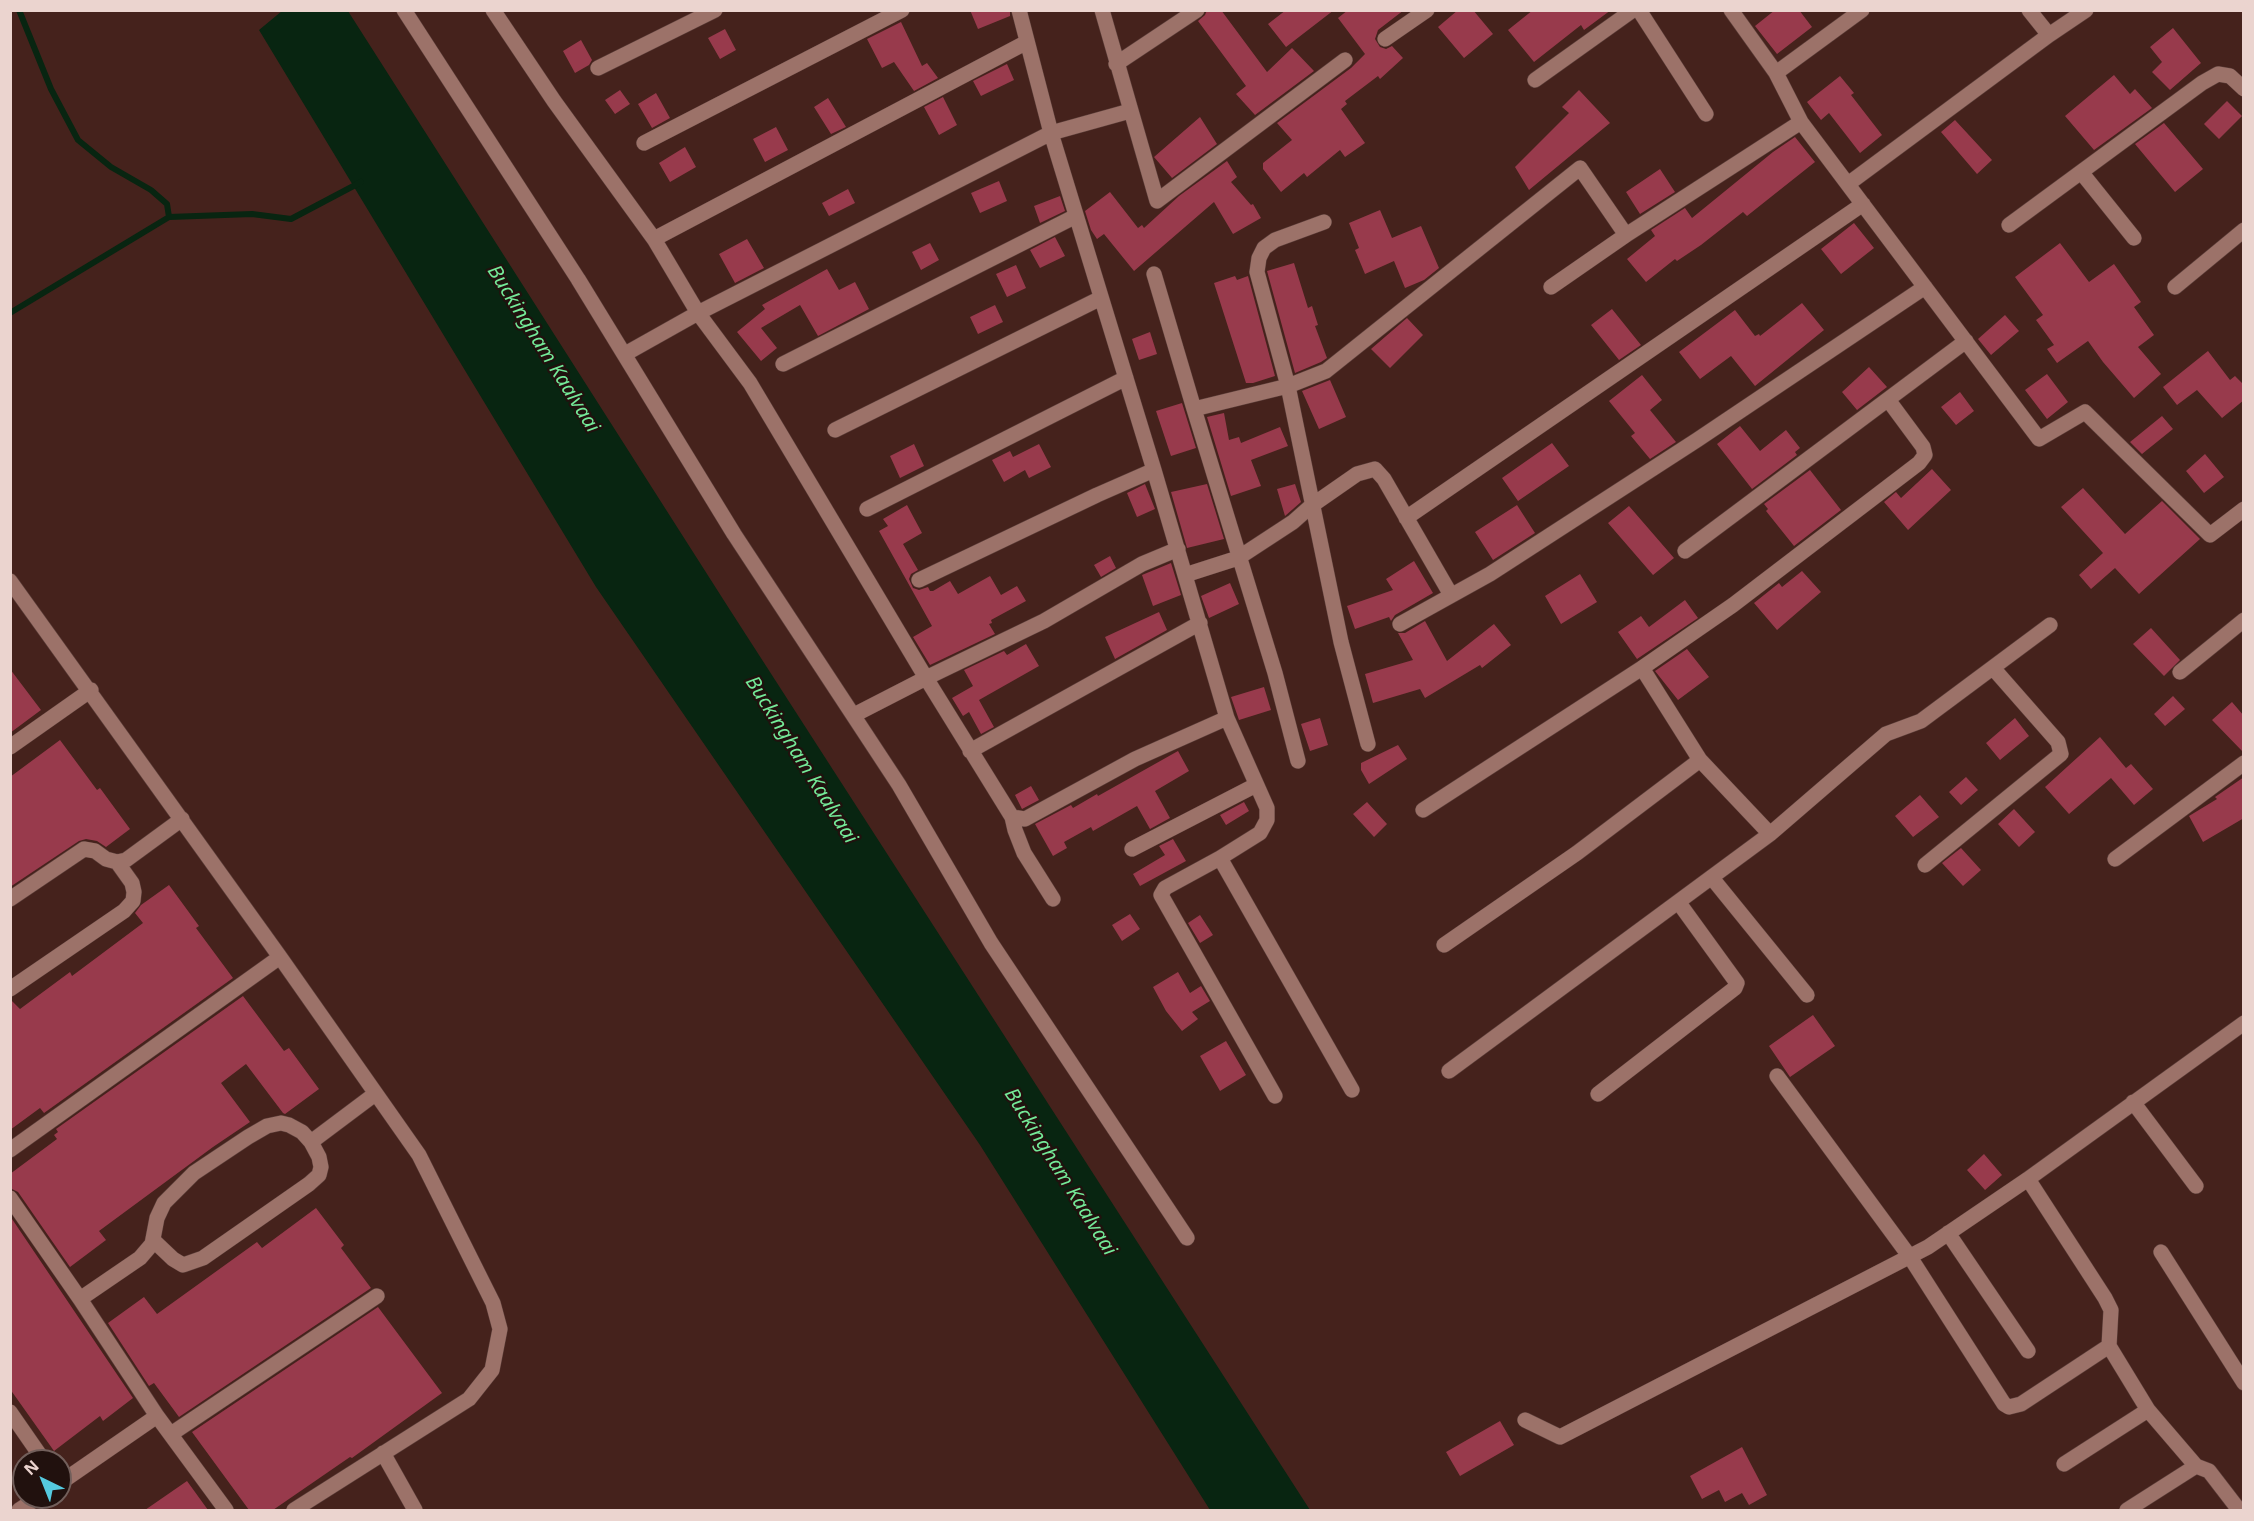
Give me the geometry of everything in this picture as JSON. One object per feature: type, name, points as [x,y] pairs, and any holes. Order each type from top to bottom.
[{"type":"street","points":[[404,10],[625,354],[734,534],[899,785],[991,943],[1187,1238]]},
{"type":"street","points":[[493,10],[554,101],[654,239],[699,313],[750,383],[1012,818],[1024,853],[1053,899]]},
{"type":"street","points":[[598,68],[715,10]]},
{"type":"street","points":[[644,143],[902,10]]},
{"type":"street","points":[[1019,10],[1051,133],[1155,470],[1227,718],[1267,808],[1265,826],[1252,840],[1165,888],[1161,895],[1275,1096]]},
{"type":"street","points":[[1102,10],[1157,201],[1345,60]]},
{"type":"street","points":[[1116,64],[1197,10]]},
{"type":"street","points":[[1385,39],[1427,10]]},
{"type":"street","points":[[1535,80],[1633,10]]},
{"type":"street","points":[[1639,10],[1706,114]]},
{"type":"street","points":[[1731,10],[1776,74],[1801,122],[2039,439],[2085,412],[2210,535],[2244,509]]},
{"type":"street","points":[[1776,74],[1862,10]]},
{"type":"street","points":[[2029,10],[2049,35]]},
{"type":"street","points":[[1848,184],[2086,10]]},
{"type":"street","points":[[654,239],[1027,42]]},
{"type":"street","points":[[2009,225],[2202,83],[2218,74],[2230,76],[2244,89]]},
{"type":"street","points":[[625,354],[699,313],[1051,133],[1131,111]]},
{"type":"street","points":[[1551,287],[1801,122]]},
{"type":"street","points":[[1194,409],[1288,386],[1326,371],[1580,168],[1626,236]]},
{"type":"street","points":[[2081,171],[2134,238]]},
{"type":"street","points":[[1406,518],[1863,204]]},
{"type":"street","points":[[783,364],[1076,216]]},
{"type":"street","points":[[1324,222],[1275,240],[1264,248],[1259,258],[1257,272],[1288,386],[1311,506],[1341,642],[1368,744]]},
{"type":"street","points":[[2175,287],[2244,230]]},
{"type":"street","points":[[1154,274],[1238,558],[1275,673],[1298,761]]},
{"type":"street","points":[[1400,624],[1490,574],[1697,440],[1925,287]]},
{"type":"street","points":[[835,430],[1101,298]]},
{"type":"street","points":[[1685,551],[1889,401],[1966,341]]},
{"type":"street","points":[[867,509],[1126,378]]},
{"type":"street","points":[[1423,810],[1642,668],[1733,605],[1919,463],[1924,455],[1923,447],[1889,401]]},
{"type":"street","points":[[919,580],[1097,495],[1155,470]]},
{"type":"street","points":[[1185,575],[1238,558],[1293,522],[1311,506],[1357,474],[1376,470],[1384,479],[1451,596]]},
{"type":"street","points":[[854,715],[1044,621],[1142,564],[1178,549]]},
{"type":"street","points":[[10,581],[91,690],[419,1155],[493,1303],[500,1329],[492,1370],[469,1399],[298,1510]]},
{"type":"street","points":[[2180,672],[2244,620]]},
{"type":"street","points":[[970,751],[1200,623]]},
{"type":"street","points":[[1449,1071],[1713,878],[1770,834],[1886,734],[1922,721],[2050,625]]},
{"type":"street","points":[[1642,668],[1700,760],[1770,834]]},
{"type":"street","points":[[1925,865],[2061,754],[2061,746],[2056,739],[1993,668]]},
{"type":"street","points":[[10,747],[91,690]]},
{"type":"street","points":[[1012,818],[1025,819],[1135,759],[1227,718]]},
{"type":"street","points":[[1444,945],[1593,841],[1700,760]]},
{"type":"street","points":[[2115,859],[2244,763]]},
{"type":"street","points":[[1132,849],[1256,785]]},
{"type":"street","points":[[10,899],[84,849],[95,851],[106,859],[117,862],[126,861],[182,819]]},
{"type":"street","points":[[1220,858],[1352,1090]]},
{"type":"street","points":[[10,989],[124,911],[133,901],[132,883],[117,862]]},
{"type":"street","points":[[1713,878],[1807,996]]},
{"type":"street","points":[[1598,1094],[1736,986],[1736,981],[1678,903]]},
{"type":"street","points":[[10,1150],[280,957]]},
{"type":"street","points":[[1525,1420],[1560,1437],[1910,1257],[2028,1179],[2244,1023]]},
{"type":"street","points":[[1777,1076],[1910,1257],[2001,1400],[2008,1407],[2021,1404],[2109,1346]]},
{"type":"street","points":[[311,1142],[375,1094]]},
{"type":"street","points":[[2133,1102],[2196,1186]]},
{"type":"street","points":[[81,1299],[140,1258],[153,1240],[164,1203],[177,1189],[194,1173],[248,1137],[267,1126],[282,1123],[302,1132],[320,1157],[319,1175],[309,1184],[203,1258],[183,1265],[153,1240]]},
{"type":"street","points":[[2028,1179],[2105,1298],[2110,1310],[2109,1346],[2148,1410],[2196,1466],[2208,1471],[2239,1510]]},
{"type":"street","points":[[10,1198],[81,1299],[157,1416],[226,1510]]},
{"type":"street","points":[[1948,1233],[2028,1351]]},
{"type":"street","points":[[2161,1252],[2244,1383]]},
{"type":"street","points":[[171,1434],[377,1296]]},
{"type":"street","points":[[2064,1464],[2148,1410]]},
{"type":"street","points":[[10,1412],[36,1449]]},
{"type":"street","points":[[72,1475],[157,1416]]},
{"type":"street","points":[[384,1453],[415,1510]]},
{"type":"street","points":[[2127,1510],[2196,1466]]},
{"type":"water","name":"Buckingham Kaalvaai","points":[[282,11],[348,11],[730,610],[1310,1510],[1210,1510],[980,1145],[596,587],[259,30]]},
{"type":"building","points":[[970,10],[1010,10],[1010,16],[978,29]]},
{"type":"building","points":[[1207,10],[1221,10],[1267,72],[1292,48],[1314,71],[1255,115],[1236,94],[1246,86],[1198,21]]},
{"type":"building","points":[[1286,10],[1334,10],[1286,47],[1268,24]]},
{"type":"building","points":[[1348,10],[1404,10],[1378,30],[1375,39],[1380,47],[1386,49],[1392,46],[1403,58],[1380,79],[1378,76],[1345,101],[1347,104],[1341,109],[1365,143],[1345,157],[1340,150],[1307,177],[1304,173],[1281,192],[1263,169],[1263,163],[1292,140],[1277,123],[1351,68],[1365,54],[1338,18]]},
{"type":"building","points":[[1458,10],[1473,10],[1493,34],[1464,58],[1438,27]]},
{"type":"building","points":[[1533,10],[1611,10],[1584,30],[1581,25],[1534,62],[1508,30]]},
{"type":"building","points":[[1775,10],[1799,10],[1812,27],[1777,54],[1755,26]]},
{"type":"building","points":[[901,22],[922,66],[927,63],[938,78],[914,91],[894,62],[882,68],[867,39]]},
{"type":"building","points":[[2173,28],[2201,63],[2170,90],[2152,72],[2162,62],[2150,47]]},
{"type":"building","points":[[725,29],[736,50],[720,59],[708,38]]},
{"type":"building","points":[[581,40],[592,60],[589,65],[575,73],[563,51]]},
{"type":"building","points":[[1007,64],[1014,80],[981,96],[973,81]]},
{"type":"building","points":[[2114,75],[2130,94],[2135,89],[2152,108],[2094,150],[2065,116]]},
{"type":"building","points":[[1840,76],[1854,93],[1851,95],[1882,135],[1860,153],[1829,113],[1821,120],[1807,102]]},
{"type":"building","points":[[620,90],[630,104],[615,114],[605,100]]},
{"type":"building","points":[[1579,90],[1610,123],[1529,190],[1515,167],[1569,113],[1562,107]]},
{"type":"building","points":[[656,93],[670,118],[652,128],[638,104]]},
{"type":"building","points":[[943,97],[957,125],[939,135],[924,107]]},
{"type":"building","points":[[828,98],[846,127],[831,134],[814,107]]},
{"type":"building","points":[[2227,101],[2242,116],[2219,139],[2204,124]]},
{"type":"building","points":[[1200,117],[1217,144],[1172,178],[1154,157]]},
{"type":"building","points":[[1955,120],[1992,160],[1977,174],[1941,132]]},
{"type":"building","points":[[2164,123],[2203,169],[2175,192],[2135,144]]},
{"type":"building","points":[[776,127],[788,150],[765,162],[753,139]]},
{"type":"building","points":[[1795,137],[1815,162],[1747,216],[1743,212],[1701,245],[1677,261],[1675,259],[1646,282],[1627,259],[1655,236],[1651,230],[1685,208],[1692,218],[1773,152]]},
{"type":"building","points":[[685,147],[696,167],[670,182],[659,163]]},
{"type":"building","points":[[1227,161],[1237,177],[1231,182],[1251,205],[1253,204],[1261,218],[1233,234],[1214,202],[1134,271],[1104,234],[1097,239],[1091,230],[1085,211],[1110,192],[1138,228],[1142,225],[1144,228],[1179,196]]},
{"type":"building","points":[[1660,169],[1675,192],[1640,214],[1626,192]]},
{"type":"building","points":[[999,181],[1007,201],[980,213],[971,193]]},
{"type":"building","points":[[848,189],[855,203],[829,216],[822,203]]},
{"type":"building","points":[[1060,196],[1065,211],[1040,223],[1034,206]]},
{"type":"building","points":[[1380,210],[1392,238],[1421,226],[1439,268],[1424,280],[1405,288],[1394,261],[1365,274],[1355,250],[1359,248],[1349,223]]},
{"type":"building","points":[[1854,223],[1874,248],[1841,274],[1821,249]]},
{"type":"building","points":[[1055,237],[1065,256],[1040,268],[1030,250]]},
{"type":"building","points":[[747,239],[764,268],[735,283],[719,254]]},
{"type":"building","points":[[930,243],[939,260],[921,270],[912,252]]},
{"type":"building","points":[[2060,243],[2089,282],[2114,264],[2141,302],[2134,307],[2154,335],[2138,347],[2161,374],[2134,398],[2088,341],[2057,363],[2047,349],[2054,345],[2036,320],[2043,315],[2015,277]]},
{"type":"building","points":[[1294,263],[1308,308],[1312,306],[1318,325],[1315,326],[1327,358],[1295,373],[1267,271]]},
{"type":"building","points":[[1016,265],[1026,288],[1007,297],[996,274]]},
{"type":"building","points":[[827,269],[839,290],[855,282],[869,309],[818,336],[800,305],[761,328],[777,348],[761,361],[737,332],[765,309],[762,305]]},
{"type":"building","points":[[1235,276],[1237,280],[1248,276],[1275,376],[1253,383],[1246,383],[1214,283]]},
{"type":"building","points":[[1802,303],[1824,330],[1755,386],[1731,356],[1700,379],[1679,352],[1735,310],[1755,336],[1759,334],[1760,336]]},
{"type":"building","points":[[995,305],[1003,322],[978,334],[970,317]]},
{"type":"building","points":[[1612,309],[1641,345],[1619,360],[1591,325]]},
{"type":"building","points":[[2005,315],[2019,331],[1991,355],[1978,339]]},
{"type":"building","points":[[1407,318],[1423,335],[1390,368],[1371,349]]},
{"type":"building","points":[[1150,332],[1157,354],[1139,360],[1132,339]]},
{"type":"building","points":[[2208,351],[2230,380],[2235,376],[2244,385],[2244,400],[2222,418],[2197,390],[2177,405],[2163,387]]},
{"type":"building","points":[[1869,367],[1887,387],[1857,410],[1842,392]]},
{"type":"building","points":[[2047,374],[2068,402],[2047,419],[2025,390]]},
{"type":"building","points":[[1642,375],[1662,400],[1650,410],[1676,442],[1650,459],[1631,436],[1635,433],[1609,401]]},
{"type":"building","points":[[1330,380],[1346,417],[1319,429],[1302,391]]},
{"type":"building","points":[[1960,392],[1974,411],[1956,425],[1941,407]]},
{"type":"building","points":[[1182,403],[1196,448],[1171,456],[1156,411]]},
{"type":"building","points":[[1224,413],[1229,440],[1239,437],[1241,443],[1280,427],[1288,446],[1251,460],[1261,486],[1231,496],[1207,417]]},
{"type":"building","points":[[2162,416],[2173,429],[2142,454],[2130,442]]},
{"type":"building","points":[[1740,426],[1760,451],[1786,430],[1800,448],[1795,452],[1797,455],[1752,489],[1717,444]]},
{"type":"building","points":[[1552,443],[1569,466],[1518,501],[1502,478]]},
{"type":"building","points":[[914,444],[924,466],[900,478],[890,456]]},
{"type":"building","points":[[1039,444],[1051,467],[1029,478],[1025,470],[1004,482],[992,460],[1010,451],[1013,457]]},
{"type":"building","points":[[2205,454],[2224,477],[2204,493],[2186,471]]},
{"type":"building","points":[[1932,469],[1951,490],[1908,530],[1884,502],[1896,492],[1901,498]]},
{"type":"building","points":[[1810,470],[1841,510],[1794,546],[1766,511],[1768,509],[1764,504]]},
{"type":"building","points":[[1145,484],[1155,509],[1137,517],[1127,493]]},
{"type":"building","points":[[1207,484],[1224,539],[1187,548],[1171,492]]},
{"type":"building","points":[[1295,484],[1301,502],[1285,516],[1277,489]]},
{"type":"building","points":[[2083,488],[2125,534],[2162,501],[2200,539],[2139,594],[2115,568],[2091,589],[2079,575],[2103,553],[2061,507]]},
{"type":"building","points":[[907,505],[922,533],[903,544],[918,570],[911,574],[909,579],[913,588],[919,590],[928,587],[930,591],[933,591],[950,581],[958,594],[990,576],[1001,595],[1017,586],[1026,601],[991,620],[992,623],[989,624],[995,634],[930,665],[913,637],[932,626],[879,531],[888,526],[883,519]]},
{"type":"building","points":[[1517,505],[1535,533],[1493,560],[1475,532]]},
{"type":"building","points":[[1629,506],[1674,558],[1653,575],[1608,523]]},
{"type":"building","points":[[1110,556],[1116,568],[1101,577],[1094,565]]},
{"type":"building","points":[[1414,561],[1433,593],[1395,615],[1391,621],[1389,617],[1355,629],[1347,606],[1393,590],[1386,579]]},
{"type":"building","points":[[1171,563],[1181,595],[1153,606],[1142,575]]},
{"type":"building","points":[[1802,571],[1821,592],[1777,630],[1754,603],[1779,583],[1782,587]]},
{"type":"building","points":[[1580,574],[1597,602],[1561,624],[1545,596]]},
{"type":"building","points":[[1230,583],[1239,604],[1209,618],[1201,596]]},
{"type":"building","points":[[1685,600],[1698,618],[1637,659],[1618,632],[1641,616],[1649,627]]},
{"type":"building","points":[[1159,612],[1167,630],[1115,659],[1105,637]]},
{"type":"building","points":[[1425,621],[1447,661],[1494,624],[1511,645],[1482,668],[1480,665],[1425,698],[1420,689],[1373,703],[1365,674],[1413,660],[1398,633],[1405,633]]},
{"type":"building","points":[[2151,628],[2180,660],[2164,676],[2133,644]]},
{"type":"building","points":[[1026,644],[1039,666],[979,700],[994,727],[981,734],[969,712],[963,716],[952,698],[973,686],[964,670],[1004,651],[1007,655]]},
{"type":"building","points":[[1687,649],[1709,677],[1678,700],[1655,671]]},
{"type":"building","points":[[10,669],[41,710],[10,733]]},
{"type":"building","points":[[1264,687],[1271,710],[1239,720],[1231,697]]},
{"type":"building","points":[[2173,696],[2185,709],[2165,726],[2154,714]]},
{"type":"building","points":[[2232,702],[2244,716],[2244,753],[2212,720]]},
{"type":"building","points":[[1320,718],[1328,745],[1310,751],[1301,724]]},
{"type":"building","points":[[2015,718],[2029,736],[2000,760],[1986,743]]},
{"type":"building","points":[[2100,737],[2126,768],[2131,764],[2153,789],[2134,805],[2111,778],[2069,814],[2045,787]]},
{"type":"building","points":[[60,740],[97,790],[100,788],[130,829],[106,847],[97,841],[86,839],[79,841],[10,887],[10,777]]},
{"type":"building","points":[[1398,745],[1407,759],[1369,784],[1361,770],[1361,763]]},
{"type":"building","points":[[1178,751],[1189,771],[1155,791],[1170,818],[1150,829],[1137,806],[1093,831],[1091,827],[1064,842],[1067,848],[1053,856],[1035,824],[1071,805],[1073,808],[1097,794],[1098,796]]},
{"type":"building","points":[[1966,777],[1978,790],[1961,805],[1949,792]]},
{"type":"building","points":[[2244,777],[2244,818],[2203,842],[2189,816],[2217,799],[2215,797]]},
{"type":"building","points":[[1031,786],[1039,800],[1022,809],[1015,795]]},
{"type":"building","points":[[1920,795],[1939,817],[1913,837],[1895,816]]},
{"type":"building","points":[[1244,802],[1249,811],[1226,825],[1220,815]]},
{"type":"building","points":[[1367,802],[1387,824],[1374,837],[1353,814]]},
{"type":"building","points":[[2014,809],[2035,832],[2019,847],[1998,824]]},
{"type":"building","points":[[1173,839],[1186,861],[1140,886],[1133,874],[1165,855],[1159,846]]},
{"type":"building","points":[[1961,848],[1981,870],[1963,886],[1942,863]]},
{"type":"building","points":[[169,885],[199,926],[196,928],[233,978],[44,1113],[40,1108],[10,1130],[10,999],[20,1009],[70,972],[72,976],[143,923],[135,913],[141,905]]},
{"type":"building","points":[[1130,914],[1140,929],[1122,941],[1112,925]]},
{"type":"building","points":[[1200,915],[1213,935],[1200,943],[1188,923]]},
{"type":"building","points":[[1178,972],[1190,993],[1201,986],[1210,1001],[1192,1012],[1198,1019],[1182,1031],[1166,1011],[1153,987]]},
{"type":"building","points":[[243,996],[284,1051],[289,1048],[319,1089],[285,1114],[246,1064],[221,1083],[250,1122],[99,1231],[106,1240],[70,1267],[18,1192],[10,1188],[10,1174],[57,1139],[54,1135],[58,1132],[56,1129]]},
{"type":"building","points":[[1813,1015],[1835,1046],[1790,1077],[1769,1046]]},
{"type":"building","points":[[1226,1041],[1246,1075],[1220,1091],[1200,1056]]},
{"type":"building","points":[[1984,1154],[2002,1175],[1985,1190],[1967,1170]]},
{"type":"building","points":[[316,1208],[344,1245],[341,1248],[371,1288],[179,1417],[154,1383],[149,1386],[108,1323],[144,1297],[157,1314],[257,1242],[262,1248]]},
{"type":"building","points":[[10,1216],[133,1398],[103,1421],[100,1416],[57,1449],[53,1449],[10,1389]]},
{"type":"building","points":[[378,1307],[442,1393],[352,1458],[350,1457],[273,1510],[249,1510],[192,1432]]},
{"type":"building","points":[[1500,1421],[1514,1445],[1460,1476],[1446,1452]]},
{"type":"building","points":[[1742,1447],[1767,1495],[1749,1505],[1742,1493],[1725,1502],[1719,1490],[1702,1499],[1690,1476]]},
{"type":"building","points":[[187,1481],[208,1510],[145,1510]]},
{"type":"waterway","points":[[19,10],[51,89],[78,140],[111,167],[151,190],[167,204],[169,217]]},
{"type":"waterway","points":[[10,313],[169,217],[252,214],[291,219],[361,182]]}]
